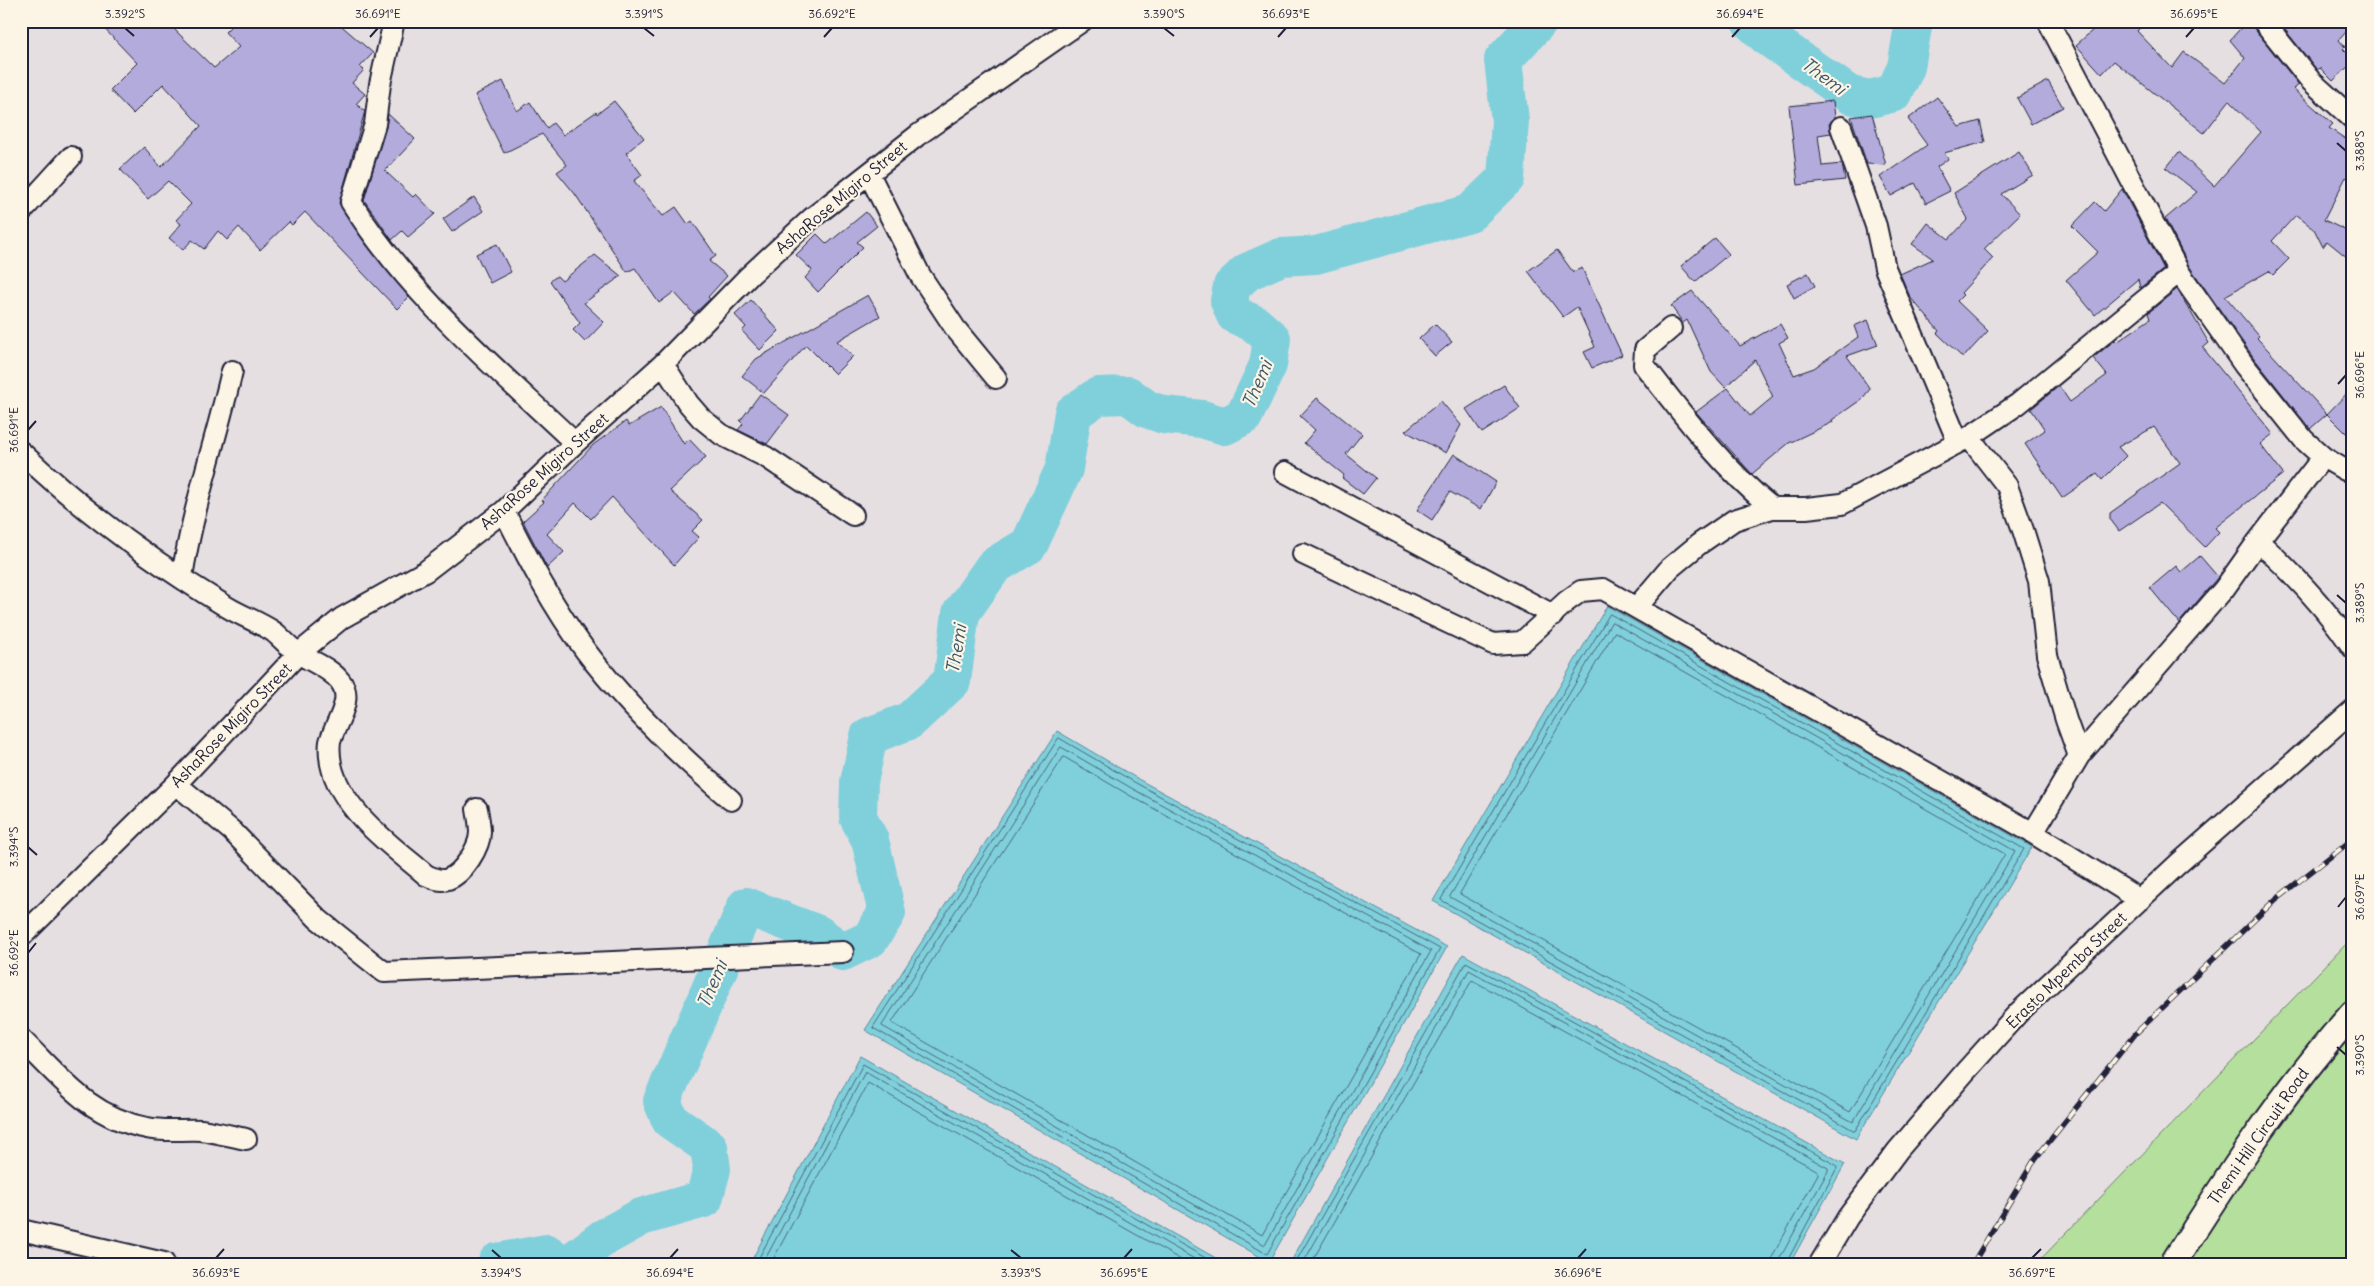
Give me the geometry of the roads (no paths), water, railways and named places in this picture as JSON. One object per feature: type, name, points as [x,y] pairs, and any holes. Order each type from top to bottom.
[{"type":"street","points":[[394,21],[380,84],[375,124],[351,202],[387,252],[427,300],[499,372],[575,443]]},
{"type":"street","name":"AshaRose Migiro Street","points":[[21,937],[176,784],[298,654],[342,618],[426,571],[504,511],[575,443],[663,364],[749,276],[812,218],[918,135],[1082,21]]},
{"type":"street","points":[[2048,21],[2179,272],[2265,393],[2304,440],[2323,458],[2345,470],[2353,471]]},
{"type":"street","points":[[2263,21],[2312,81],[2353,119]]},
{"type":"street","points":[[1841,127],[1876,226],[1885,268],[1963,439],[2007,486],[2039,581],[2047,655],[2066,720],[2079,756]]},
{"type":"street","points":[[21,212],[71,157]]},
{"type":"street","points":[[869,174],[920,275],[955,328],[996,378]]},
{"type":"street","points":[[1637,607],[1670,568],[1734,520],[1772,508],[1806,508],[1842,504],[1963,439],[2018,404],[2179,272]]},
{"type":"street","points":[[1671,328],[1645,350],[1644,365],[1706,443],[1753,492],[1772,508]]},
{"type":"street","points":[[663,364],[688,404],[701,418],[722,435],[766,457],[853,515]]},
{"type":"street","points":[[182,577],[189,529],[211,456],[232,371]]},
{"type":"street","points":[[21,452],[96,518],[148,557],[227,607],[273,632],[298,654],[332,673],[342,683],[346,694],[345,704],[330,744],[332,766],[343,790],[361,818],[426,875],[437,880],[449,879],[462,868],[475,850],[480,834],[477,808]]},
{"type":"street","points":[[2033,833],[2079,756],[2219,596],[2258,541],[2323,458]]},
{"type":"street","points":[[1285,472],[1553,615]]},
{"type":"street","points":[[504,511],[546,591],[585,650],[663,736],[731,800]]},
{"type":"street","points":[[2258,541],[2306,588],[2353,648]]},
{"type":"street","points":[[1303,554],[1493,644],[1522,642],[1567,601],[1582,591],[1603,589],[2033,833],[2140,900]]},
{"type":"street","name":"Erasto Mpemba Street","points":[[1819,1265],[1848,1217],[1870,1188],[1965,1072],[2019,1012],[2249,800],[2353,710]]},
{"type":"street","points":[[176,784],[232,831],[318,919],[384,972],[843,952]]},
{"type":"street","name":"Themi Hill Circuit Road","points":[[2172,1265],[2216,1195],[2313,1057],[2353,1013]]},
{"type":"street","points":[[21,1040],[82,1100],[111,1116],[147,1128],[201,1130],[246,1139]]},
{"type":"street","points":[[21,1230],[164,1263]]},
{"type":"water","points":[[1607,606],[2032,847],[1856,1139],[1433,901]]},
{"type":"water","points":[[1057,731],[1138,779],[1447,947],[1269,1262],[865,1030]]},
{"type":"water","points":[[1463,954],[1845,1164],[1789,1265],[1289,1265]]},
{"type":"water","points":[[860,1056],[1228,1265],[749,1265]]},
{"type":"waterway","name":"Themi","points":[[567,1265],[603,1238],[641,1217],[704,1199],[712,1169],[709,1147],[670,1120],[662,1101],[746,906],[818,934],[843,952],[870,939],[887,913],[870,840],[858,817],[859,782],[869,736],[909,721],[952,681],[961,613],[994,566],[1029,545],[1064,469],[1073,413],[1098,396],[1128,395],[1147,409],[1164,415],[1202,419],[1225,426],[1244,416],[1268,365],[1272,339],[1255,324],[1235,315],[1229,301],[1232,286],[1247,272],[1281,257],[1316,255],[1470,213],[1506,178],[1510,121],[1503,60],[1539,21]]},
{"type":"waterway","name":"Themi","points":[[1750,21],[1766,36],[1850,95],[1870,99],[1894,93],[1906,67],[1914,21]]},
{"type":"waterway","name":"Themi","points":[[497,1265],[497,1262],[547,1253],[563,1265]]},
{"type":"railway","points":[[1972,1265],[2035,1159],[2136,1033],[2276,899],[2353,839]]}]
